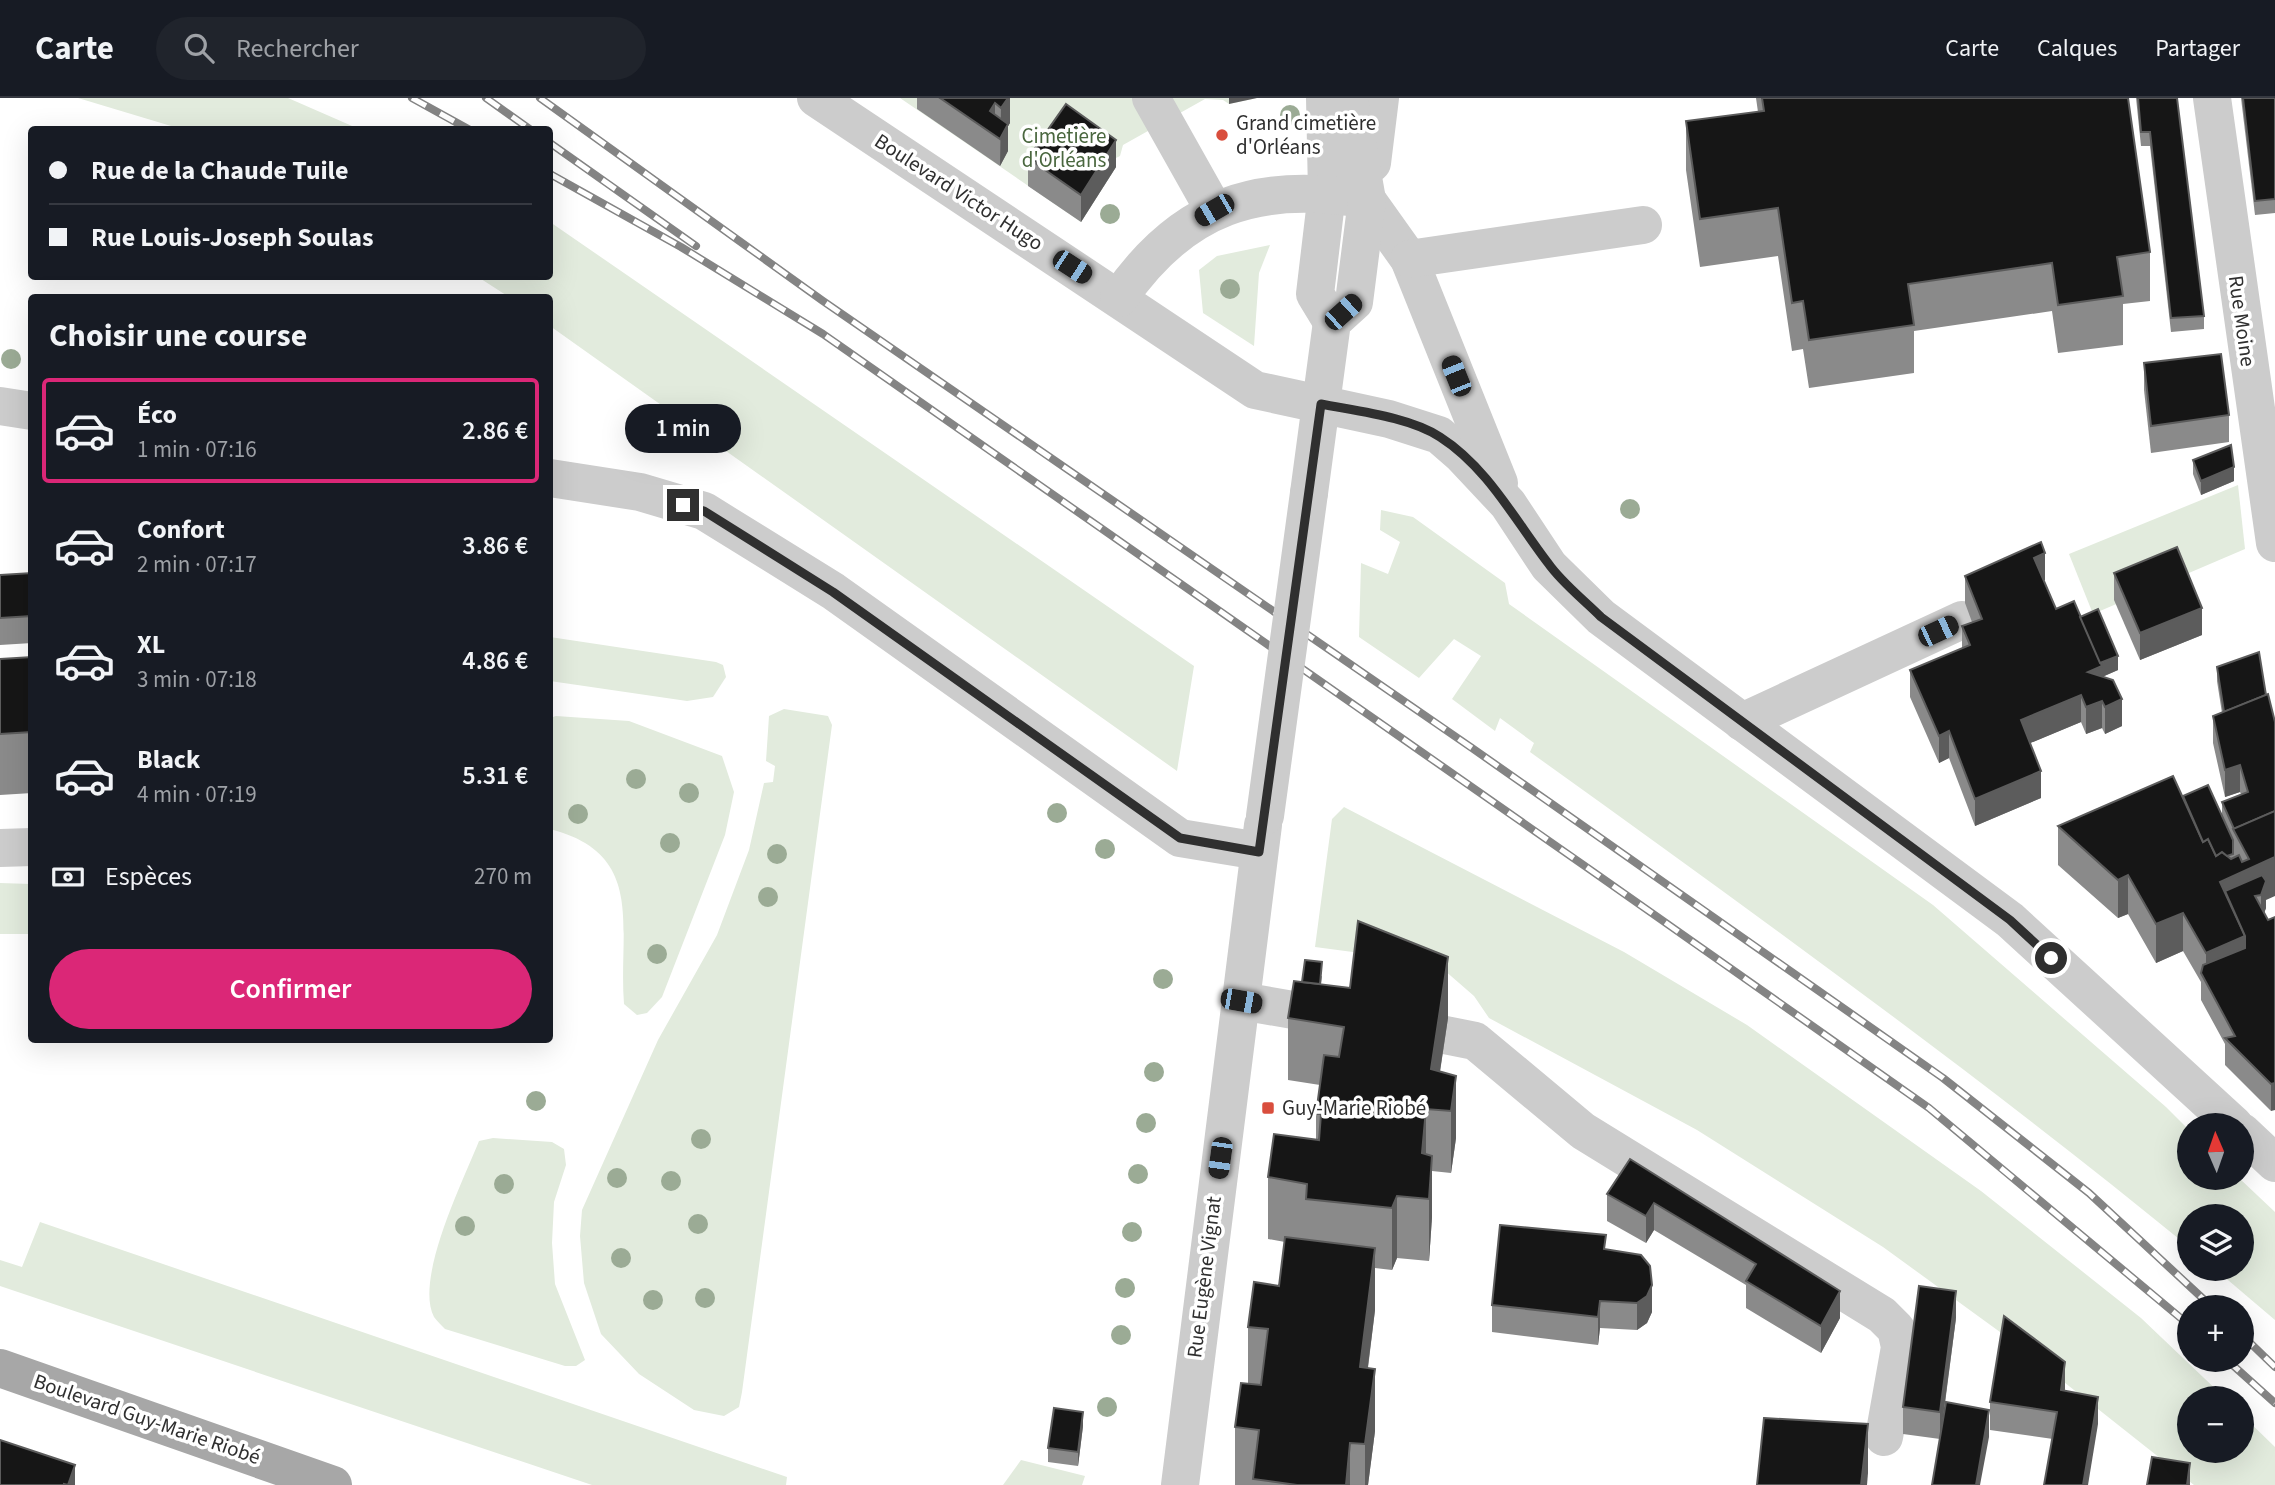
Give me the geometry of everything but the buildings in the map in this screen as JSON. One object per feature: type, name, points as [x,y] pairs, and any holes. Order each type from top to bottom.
[{"type":"main road","name":"Boulevard Guy-Marie Riobé","points":[[0,1367],[333,1485]]},
{"type":"street","name":"Boulevard Victor Hugo","points":[[816,98],[1255,390],[1389,419],[1439,436],[1462,455],[1508,505]]},
{"type":"street","points":[[1325,98],[1326,193],[1315,293],[1332,322],[1354,302],[1380,98]]},
{"type":"street","points":[[1349,98],[1367,200],[1409,259],[1508,505],[1549,566],[1601,617],[2010,920],[2221,1113]]},
{"type":"street","name":"Rue Moine","points":[[2212,98],[2261,353],[2275,540]]},
{"type":"street","points":[[1158,110],[1214,210]]},
{"type":"street","points":[[1119,298],[1167,241],[1214,210],[1251,200],[1326,193],[1367,200]]},
{"type":"street","points":[[1409,259],[1643,225]]},
{"type":"street","name":"Rue Eugène Vignat","points":[[1180,1485],[1187,1411],[1262,834],[1332,322]]},
{"type":"street","points":[[0,406],[28,410]]},
{"type":"street","points":[[553,478],[640,492],[704,511],[833,592],[1180,838],[1262,834]]},
{"type":"street","points":[[1742,722],[1962,620]]},
{"type":"street","points":[[0,848],[28,847]]},
{"type":"street","points":[[1241,1001],[1354,1020]]},
{"type":"street","points":[[1445,1035],[1475,1041],[1583,1131],[1889,1322],[1896,1329],[1900,1347],[1884,1437]]},
{"type":"street","points":[[2254,1143],[2275,1163]]},
{"type":"street","points":[[1154,1485],[1187,1411]]},
{"type":"green space","points":[[78,98],[288,98],[352,126],[171,126]]},
{"type":"green space","name":"Cimetière d'Orléans","points":[[900,98],[1257,98],[1229,104],[1223,100],[1205,99],[1123,145],[1120,156],[1114,159],[1116,167],[1081,222]]},
{"type":"green space","points":[[553,224],[1194,666],[1177,771],[553,328],[553,294],[504,294],[483,280],[553,280]]},
{"type":"green space","points":[[1270,245],[1259,273],[1254,346],[1203,313],[1199,270],[1217,256]]},
{"type":"green space","points":[[2238,485],[2245,549],[2093,614],[2069,554]]},
{"type":"green space","points":[[1381,510],[1413,517],[1505,583],[1509,604],[1933,905],[2166,1107],[2177,1118],[2177,1190],[2252,1190],[2275,1212],[2275,1320],[2254,1302],[2254,1295],[2246,1295],[2229,1281],[2254,1281],[2254,1204],[2177,1204],[2177,1237],[1946,1056],[1530,752],[1534,743],[1500,718],[1495,731],[1452,699],[1481,656],[1454,639],[1419,678],[1359,637],[1361,563],[1388,574],[1400,542],[1380,530]]},
{"type":"green space","points":[[553,637],[723,665],[726,677],[713,697],[687,701],[553,681]]},
{"type":"green space","points":[[784,709],[828,716],[832,725],[742,1392],[739,1407],[724,1416],[694,1410],[639,1374],[601,1334],[584,1283],[580,1236],[582,1210],[658,1040],[717,935],[749,850],[764,783],[773,782],[775,766],[766,761],[769,716]]},
{"type":"green space","points":[[553,717],[629,721],[722,756],[734,792],[725,835],[662,997],[647,1013],[637,1015],[624,1004],[624,922],[621,897],[614,875],[602,856],[581,841],[553,830]]},
{"type":"green space","points":[[1344,807],[1624,952],[1747,1025],[1981,1191],[2141,1318],[2177,1352],[2177,1372],[2198,1372],[2212,1386],[2177,1386],[2177,1463],[2254,1463],[2254,1427],[2275,1447],[2275,1485],[2194,1485],[2011,1340],[1883,1247],[1697,1130],[1489,1018],[1474,996],[1436,963],[1315,947],[1332,819]]},
{"type":"green space","points":[[0,883],[28,884],[28,934],[0,934]]},
{"type":"green space","points":[[493,1138],[552,1142],[564,1149],[566,1165],[554,1202],[552,1243],[555,1284],[585,1360],[576,1366],[565,1366],[445,1329],[434,1317],[430,1300],[430,1279],[443,1229],[479,1141]]},
{"type":"green space","points":[[40,1222],[787,1477],[786,1485],[592,1485],[0,1286],[0,1260],[22,1267]]},
{"type":"green space","points":[[1021,1460],[1085,1476],[1082,1485],[1003,1485]]},
{"type":"railway","points":[[412,98],[463,126]]},
{"type":"railway","points":[[486,98],[525,126]]},
{"type":"railway","points":[[540,98],[823,301],[1472,748],[1943,1078],[2089,1193],[2199,1295]]},
{"type":"railway","points":[[553,145],[696,246]]},
{"type":"railway","points":[[553,176],[681,247],[823,334],[1592,871],[1929,1108],[2177,1315]]},
{"type":"railway","points":[[2254,1347],[2275,1367]]},
{"type":"railway","points":[[2240,1372],[2275,1403]]},
{"type":"place","name":"Grand cimetière d'Orléans","points":[[1222,135]]},
{"type":"place","name":"Guy-Marie Riobé","points":[[1268,1108]]},
{"type":"route","points":[[683,505],[704,511],[833,592],[1180,838],[1259,852],[1321,404],[1418,427],[1439,436],[1462,455],[1508,505],[1549,566],[1601,617],[2010,920],[2051,958]]}]
